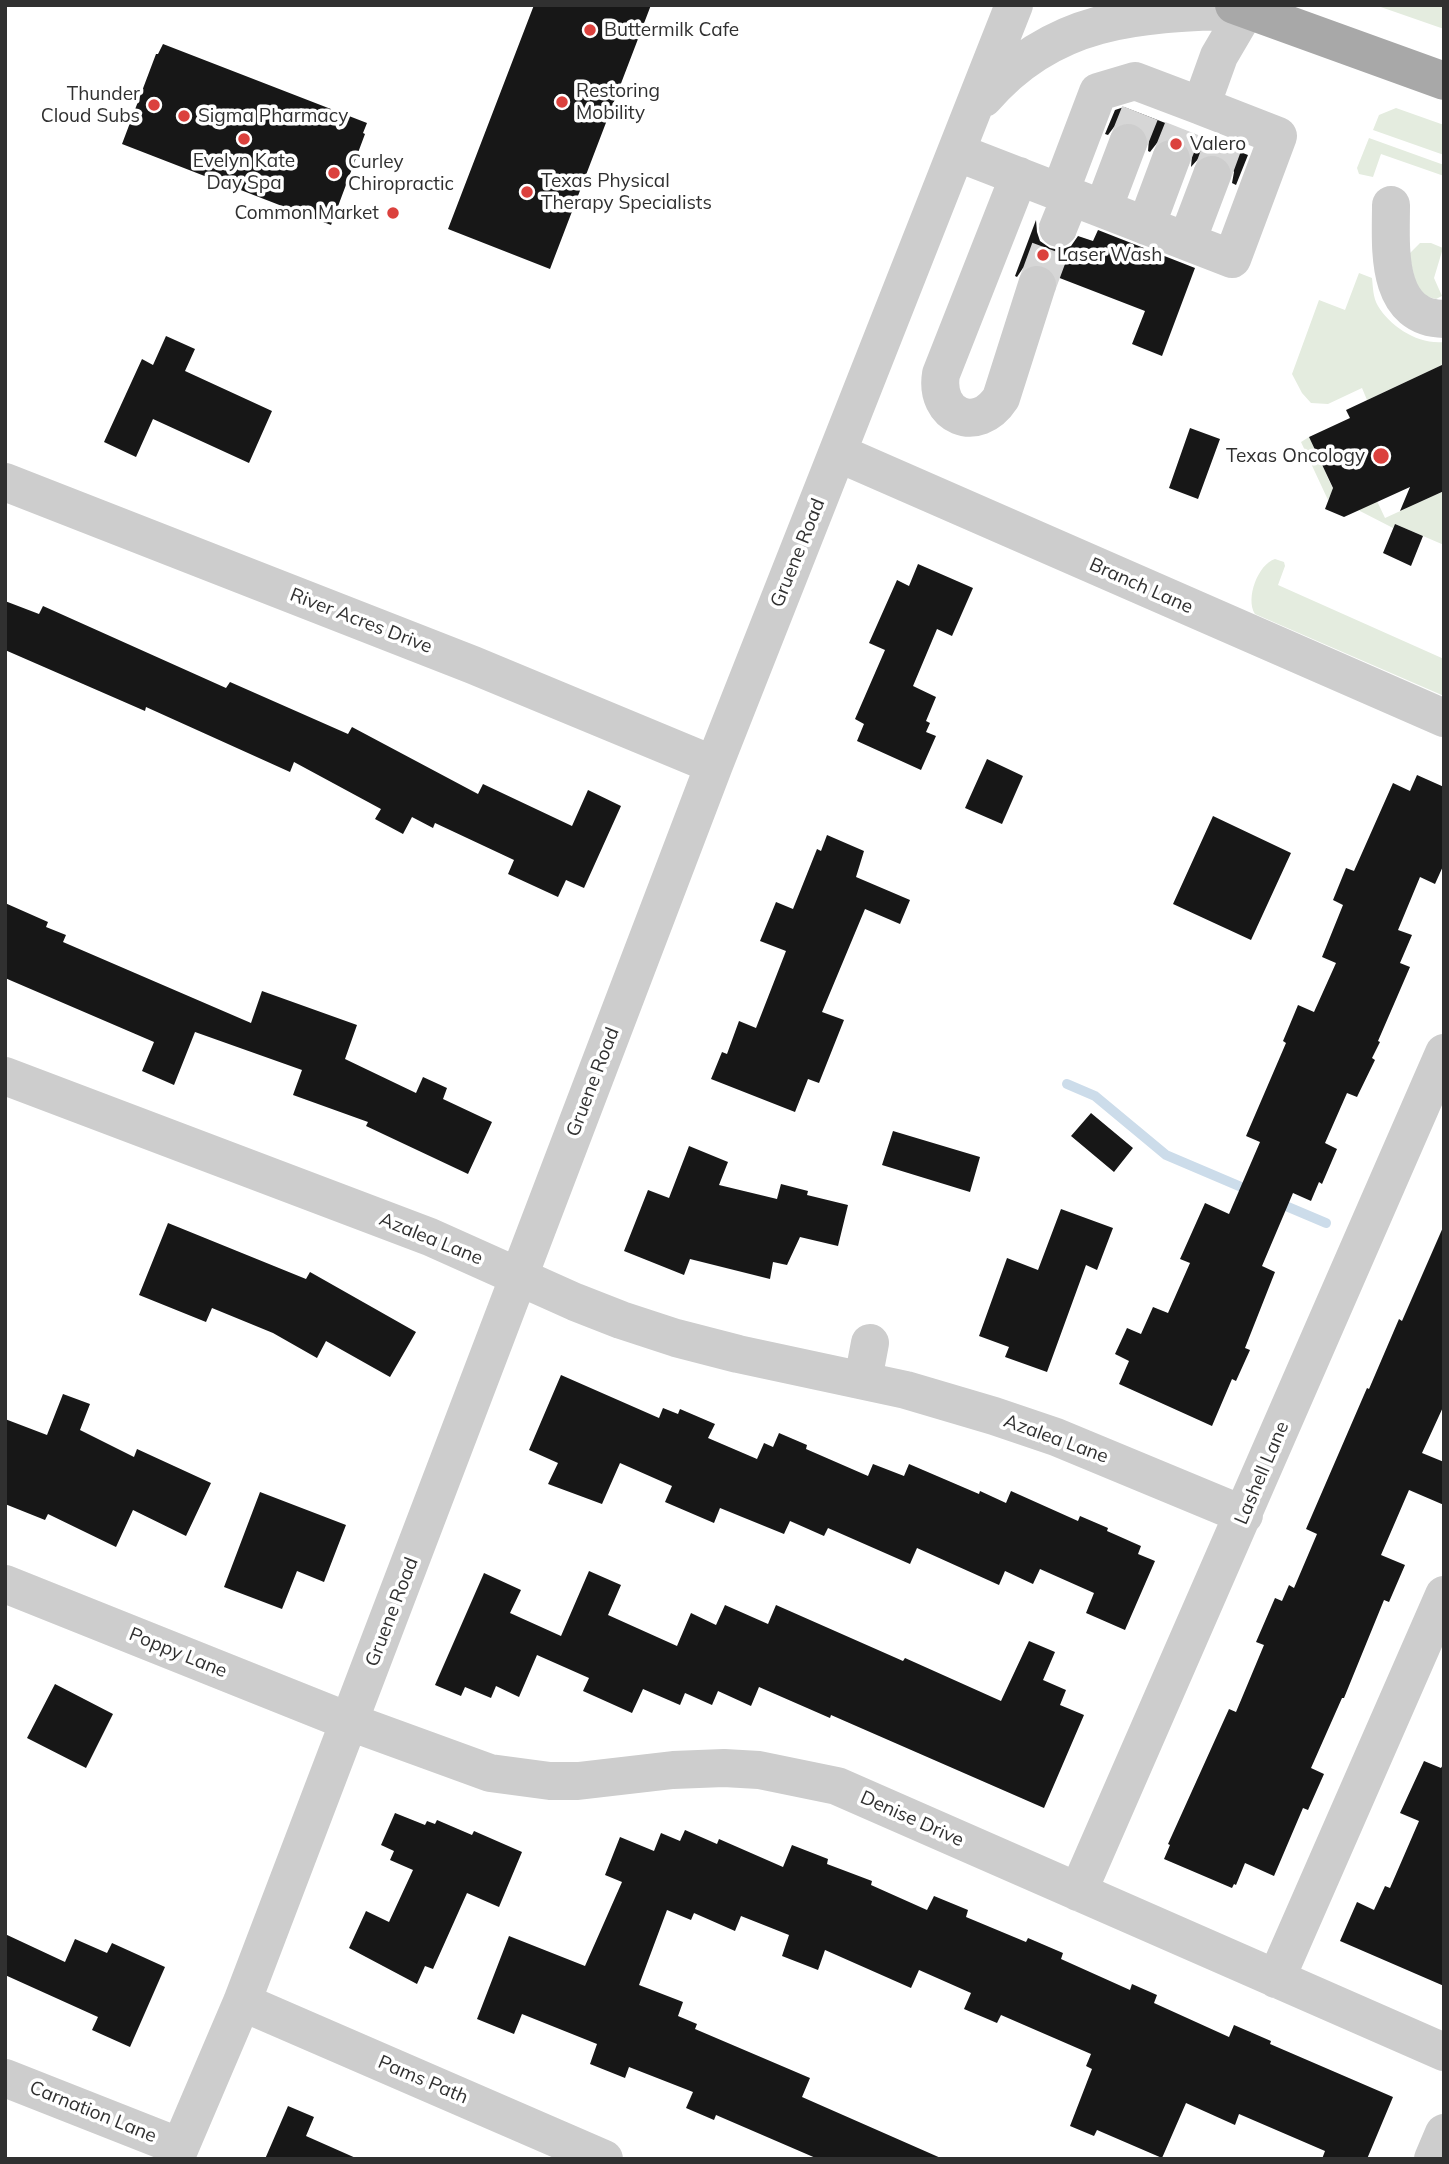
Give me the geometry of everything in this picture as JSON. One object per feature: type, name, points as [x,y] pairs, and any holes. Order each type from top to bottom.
[{"type":"main road","points":[[1240,7],[1444,81]]},
{"type":"street","name":"Gruene Road","points":[[178,2153],[242,2002],[714,765],[1014,5]]},
{"type":"street","points":[[973,110],[1017,66],[1056,40],[1076,31],[1103,23],[1168,13],[1240,7],[1219,56],[1218,141],[1202,247]]},
{"type":"street","points":[[956,152],[1019,176],[1073,205],[1146,226],[1231,259],[1278,136],[1218,141],[1124,110],[1098,92],[1073,205]]},
{"type":"street","points":[[1073,205],[1124,110]]},
{"type":"street","points":[[1146,226],[1218,141]]},
{"type":"street","points":[[1019,176],[941,374],[941,399],[959,416],[984,416],[994,409],[1037,285]]},
{"type":"street","points":[[1391,205],[1390,258],[1400,290],[1413,308],[1424,315],[1444,319]]},
{"type":"street","name":"Branch Lane","points":[[838,453],[1444,718]]},
{"type":"street","name":"River Acres Drive","points":[[5,482],[473,665],[714,765]]},
{"type":"street","name":"Lashell Lane","points":[[1078,1892],[1444,1053]]},
{"type":"street","name":"Azalea Lane","points":[[5,1076],[430,1237],[587,1307],[676,1338],[940,1400],[1056,1437],[1244,1515]]},
{"type":"street","points":[[863,1380],[870,1343]]},
{"type":"street","name":"Poppy Lane","points":[[5,1584],[350,1723]]},
{"type":"street","points":[[1276,1979],[1444,1595]]},
{"type":"street","name":"Denise Drive","points":[[350,1723],[462,1764],[490,1773],[516,1777],[578,1781],[673,1770],[724,1768],[790,1775],[837,1786],[1444,2052]]},
{"type":"street","name":"Pams Path","points":[[242,2002],[604,2159]]},
{"type":"street","name":"Carnation Lane","points":[[5,2078],[178,2153]]},
{"type":"street","points":[[1433,2159],[1444,2133]]},
{"type":"shaded area","points":[[1375,5],[1444,5],[1444,29]]},
{"type":"shaded area","points":[[1396,108],[1444,125],[1444,155],[1373,130],[1379,115]]},
{"type":"shaded area","points":[[1369,138],[1444,165],[1444,176],[1381,154],[1373,177],[1359,174],[1357,168]]},
{"type":"shaded area","points":[[1420,243],[1431,243],[1443,248],[1434,278],[1442,296],[1436,299],[1418,294],[1409,254]]},
{"type":"shaded area","points":[[1359,273],[1372,278],[1376,303],[1397,327],[1424,340],[1444,342],[1444,364],[1367,400],[1362,388],[1328,404],[1311,403],[1292,374],[1319,300],[1345,310]]},
{"type":"shaded area","points":[[1309,437],[1333,489],[1328,500],[1301,442]]},
{"type":"shaded area","points":[[1444,491],[1444,545],[1395,524],[1393,528],[1358,510],[1377,501],[1385,518]]},
{"type":"shaded area","points":[[1275,559],[1284,562],[1285,566],[1278,585],[1444,659],[1444,696],[1255,614],[1252,608],[1252,591],[1263,568]]},
{"type":"building","points":[[534,5],[651,5],[550,269],[448,229]]},
{"type":"building","points":[[163,44],[367,123],[331,225],[122,144],[156,54]]},
{"type":"building","points":[[1124,107],[1248,155],[1236,185],[1232,183],[1234,172],[1229,162],[1220,155],[1208,154],[1199,158],[1191,167],[1192,155],[1187,145],[1179,139],[1167,138],[1157,143],[1150,152],[1145,130],[1136,123],[1124,122],[1114,127],[1108,135],[1105,134],[1115,110]]},
{"type":"building","points":[[1036,220],[1040,241],[1050,248],[1060,250],[1071,246],[1078,236],[1093,241],[1098,230],[1195,268],[1162,356],[1132,344],[1145,311],[1057,277],[1053,270],[1043,264],[1032,264],[1015,276]]},
{"type":"building","points":[[166,336],[195,349],[185,371],[272,411],[249,463],[153,419],[136,457],[104,442],[142,359],[153,365]]},
{"type":"building","name":"Texas Oncology","points":[[1444,364],[1444,491],[1400,511],[1410,487],[1344,517],[1325,509],[1333,488],[1309,437],[1350,418],[1346,410]]},
{"type":"building","points":[[1190,428],[1220,439],[1198,499],[1169,488]]},
{"type":"building","points":[[1395,524],[1423,536],[1411,566],[1383,553]]},
{"type":"building","points":[[918,564],[973,588],[952,636],[937,629],[913,686],[936,697],[926,721],[930,723],[926,732],[936,736],[921,770],[857,741],[864,724],[855,719],[885,650],[869,643],[897,580],[909,586]]},
{"type":"building","points":[[5,601],[39,614],[43,606],[226,688],[230,682],[348,734],[352,727],[478,794],[483,784],[572,826],[588,790],[621,806],[584,888],[566,880],[558,897],[508,874],[514,860],[435,823],[433,828],[412,817],[403,834],[375,819],[381,809],[294,762],[290,772],[146,707],[145,711],[5,650]]},
{"type":"building","points":[[987,759],[1023,776],[1002,824],[965,808]]},
{"type":"building","points":[[1417,775],[1444,787],[1444,864],[1435,884],[1420,877],[1398,930],[1412,935],[1400,963],[1410,967],[1378,1041],[1380,1042],[1372,1058],[1375,1060],[1357,1097],[1347,1093],[1325,1143],[1337,1149],[1322,1184],[1319,1182],[1311,1201],[1293,1193],[1262,1266],[1275,1272],[1245,1348],[1250,1350],[1236,1381],[1232,1379],[1212,1426],[1119,1384],[1129,1361],[1115,1354],[1127,1328],[1141,1334],[1153,1307],[1168,1313],[1190,1263],[1180,1259],[1205,1203],[1229,1214],[1260,1142],[1246,1136],[1286,1043],[1283,1041],[1298,1005],[1314,1012],[1336,963],[1322,957],[1343,905],[1333,900],[1346,868],[1354,871],[1393,783],[1410,791]]},
{"type":"building","points":[[1213,816],[1291,853],[1251,940],[1173,904]]},
{"type":"building","points":[[827,835],[864,851],[856,877],[910,900],[900,924],[865,909],[822,1012],[844,1020],[819,1083],[808,1079],[795,1112],[711,1079],[722,1052],[727,1054],[739,1021],[756,1028],[786,951],[760,941],[776,902],[793,909],[817,849],[821,851]]},
{"type":"building","points":[[5,903],[48,922],[46,927],[66,935],[63,942],[251,1023],[262,991],[357,1025],[345,1059],[416,1093],[423,1077],[447,1088],[443,1099],[492,1122],[468,1174],[366,1126],[368,1122],[293,1095],[302,1070],[195,1032],[174,1085],[142,1071],[154,1042],[5,978]]},
{"type":"building","points":[[1091,1113],[1133,1148],[1114,1172],[1071,1136]]},
{"type":"building","points":[[893,1131],[980,1157],[970,1192],[882,1165]]},
{"type":"building","points":[[689,1146],[728,1162],[719,1185],[777,1199],[781,1184],[808,1191],[807,1195],[848,1205],[838,1246],[800,1237],[787,1265],[773,1262],[770,1279],[690,1259],[684,1275],[624,1251],[648,1190],[669,1198]]},
{"type":"building","points":[[1061,1209],[1113,1228],[1097,1270],[1086,1265],[1047,1372],[1005,1357],[1009,1347],[979,1336],[1007,1258],[1038,1270]]},
{"type":"building","points":[[168,1223],[306,1279],[310,1272],[416,1332],[390,1377],[326,1341],[317,1358],[273,1333],[212,1308],[206,1322],[139,1295]]},
{"type":"building","points":[[1444,1225],[1444,1405],[1422,1453],[1444,1462],[1444,1505],[1409,1490],[1381,1555],[1405,1565],[1389,1602],[1384,1600],[1344,1698],[1311,1768],[1324,1774],[1308,1810],[1303,1808],[1274,1876],[1245,1863],[1236,1885],[1232,1888],[1164,1859],[1170,1845],[1168,1844],[1229,1709],[1236,1712],[1264,1645],[1256,1642],[1275,1598],[1282,1601],[1289,1585],[1294,1588],[1317,1534],[1306,1529],[1367,1388],[1369,1389],[1399,1319],[1402,1321]]},
{"type":"building","points":[[561,1375],[659,1418],[663,1408],[678,1414],[680,1409],[715,1424],[708,1438],[757,1459],[764,1443],[773,1447],[779,1433],[807,1445],[806,1449],[868,1476],[873,1464],[904,1476],[909,1464],[1006,1503],[1011,1491],[1078,1521],[1080,1516],[1108,1528],[1107,1531],[1141,1546],[1138,1554],[1155,1561],[1125,1630],[1086,1613],[1094,1593],[1040,1569],[1033,1584],[1005,1571],[999,1585],[917,1548],[910,1564],[828,1528],[824,1536],[790,1521],[784,1534],[720,1508],[714,1523],[665,1502],[672,1486],[620,1463],[602,1504],[548,1484],[558,1463],[529,1450]]},
{"type":"building","points":[[63,1394],[90,1404],[80,1430],[134,1457],[137,1449],[211,1483],[186,1536],[133,1510],[116,1547],[48,1514],[45,1520],[5,1504],[5,1419],[47,1435]]},
{"type":"building","points":[[260,1492],[346,1525],[324,1582],[297,1571],[282,1609],[224,1587]]},
{"type":"building","points":[[589,1571],[621,1585],[608,1615],[677,1646],[691,1613],[716,1625],[725,1605],[768,1624],[776,1605],[1001,1701],[1029,1641],[1055,1652],[1043,1680],[1066,1690],[1060,1705],[1084,1715],[1044,1808],[831,1715],[830,1718],[759,1687],[751,1706],[718,1691],[712,1705],[685,1693],[680,1705],[643,1689],[632,1713],[583,1691],[589,1678],[537,1655],[519,1697],[496,1686],[491,1698],[465,1687],[461,1696],[435,1685],[484,1573],[521,1590],[510,1613],[561,1636]]},
{"type":"building","points":[[55,1684],[113,1714],[86,1768],[27,1738]]},
{"type":"building","points":[[1424,1761],[1441,1768],[1444,1763],[1444,1986],[1340,1941],[1357,1902],[1374,1910],[1385,1886],[1390,1888],[1419,1821],[1400,1813]]},
{"type":"building","points":[[395,1813],[425,1825],[427,1821],[435,1824],[437,1820],[472,1835],[474,1831],[522,1852],[499,1907],[467,1893],[433,1969],[425,1966],[417,1984],[349,1948],[366,1911],[389,1922],[413,1870],[390,1860],[394,1851],[381,1845]]},
{"type":"building","points":[[685,1830],[717,1844],[719,1839],[783,1867],[792,1845],[828,1859],[827,1864],[872,1881],[871,1885],[927,1910],[934,1896],[968,1910],[966,1917],[1026,1942],[1028,1938],[1063,1953],[1061,1959],[1130,1990],[1132,1984],[1157,1995],[1154,2003],[1229,2037],[1234,2025],[1271,2041],[1270,2044],[1393,2097],[1367,2159],[1322,2159],[1325,2151],[1239,2114],[1235,2125],[1186,2103],[1162,2158],[1097,2130],[1094,2136],[1070,2126],[1092,2069],[1086,2066],[1091,2054],[1001,2015],[997,2023],[964,2009],[971,1993],[919,1970],[911,1988],[825,1950],[818,1970],[782,1956],[789,1935],[741,1916],[735,1931],[694,1913],[691,1920],[667,1910],[639,1985],[683,2002],[678,2016],[697,2024],[695,2029],[810,2078],[802,2097],[943,2159],[818,2159],[716,2115],[714,2120],[686,2108],[693,2092],[629,2067],[625,2078],[590,2064],[597,2044],[522,2014],[514,2034],[477,2019],[509,1936],[585,1966],[622,1882],[605,1875],[620,1837],[654,1851],[661,1833],[680,1841]]},
{"type":"building","points":[[5,1934],[65,1962],[75,1939],[107,1953],[112,1943],[165,1967],[130,2047],[92,2030],[98,2017],[5,1975]]},
{"type":"building","points":[[288,2106],[314,2117],[306,2136],[358,2159],[265,2159]]},
{"type":"waterway","points":[[1067,1084],[1095,1096],[1166,1155],[1253,1192]]},
{"type":"waterway","points":[[1274,1201],[1326,1223]]},
{"type":"tunnel","points":[[1128,143],[1140,113]]},
{"type":"tunnel","points":[[1171,159],[1183,129]]},
{"type":"tunnel","points":[[1212,175],[1223,145]]},
{"type":"tunnel","points":[[1037,285],[1058,228]]},
{"type":"place","name":"Buttermilk Cafe","points":[[590,30]]},
{"type":"place","name":"Restoring Mobility","points":[[562,102]]},
{"type":"place","name":"Thunder Cloud Subs","points":[[154,105]]},
{"type":"place","name":"Sigma Pharmacy","points":[[184,116]]},
{"type":"place","name":"Evelyn Kate Day Spa","points":[[244,139]]},
{"type":"place","name":"Valero","points":[[1176,144]]},
{"type":"place","name":"Curley Chiropractic","points":[[334,173]]},
{"type":"place","name":"Texas Physical Therapy Specialists","points":[[527,192]]},
{"type":"place","name":"Common Market","points":[[393,213]]},
{"type":"place","name":"Laser Wash","points":[[1043,255]]},
{"type":"place","name":"Texas Oncology","points":[[1381,456]]}]
